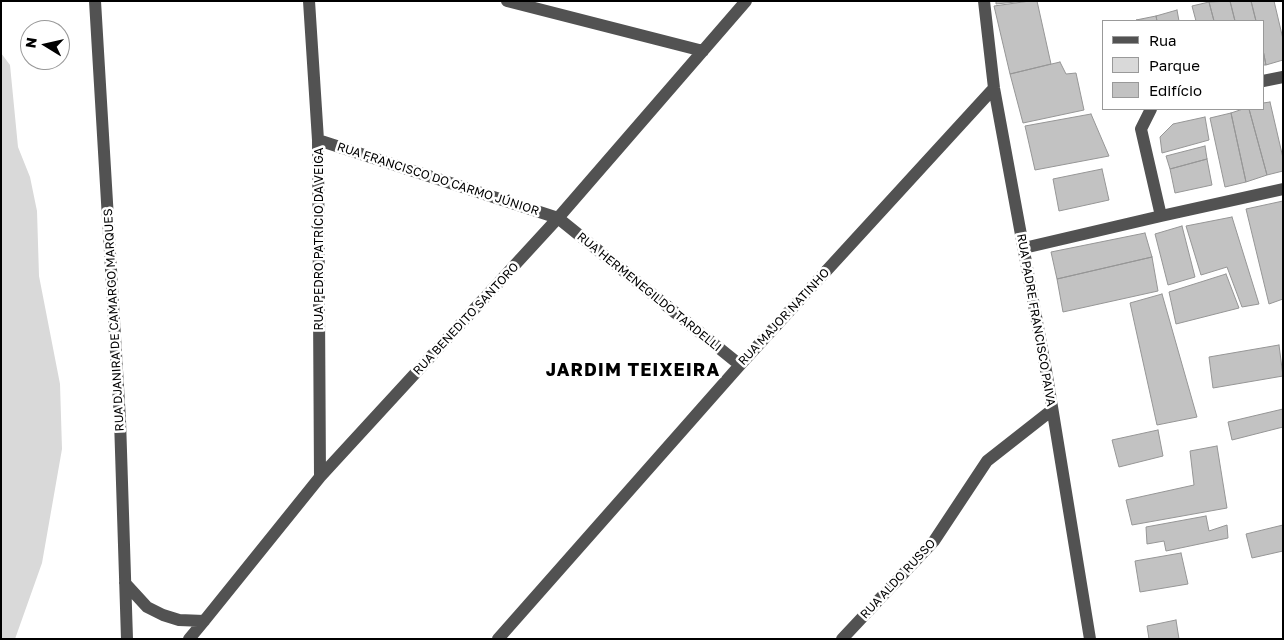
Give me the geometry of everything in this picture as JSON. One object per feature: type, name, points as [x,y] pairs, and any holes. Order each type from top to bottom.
[{"type":"street","name":"RUA DJANIRA DE CAMARGO MARQUES","points":[[95,1],[119,410],[127,639]]},
{"type":"street","name":"RUA PEDRO PATRÍCIO DA VEIGA","points":[[309,1],[318,140],[320,477]]},
{"type":"street","points":[[507,1],[703,51]]},
{"type":"street","name":"RUA BENEDITO SANTORO","points":[[188,639],[320,477],[558,218],[746,1]]},
{"type":"street","name":"RUA PADRE FRANCISCO PAIVA","points":[[984,1],[994,88],[1024,248],[1090,639]]},
{"type":"street","points":[[1264,81],[1283,77]]},
{"type":"street","name":"RUA MAJOR NATINHO","points":[[498,639],[740,365],[994,88]]},
{"type":"street","points":[[1150,110],[1141,129],[1161,216]]},
{"type":"street","name":"RUA FRANCISCO DO CARMO JÚNIOR","points":[[318,140],[558,218]]},
{"type":"street","points":[[1024,248],[1283,189]]},
{"type":"street","name":"RUA HERMENEGILDO TARDELLI","points":[[558,218],[740,365]]},
{"type":"street","name":"RUA ALDO RUSSO","points":[[842,639],[934,541],[987,461],[1052,410]]},
{"type":"street","points":[[125,582],[147,607],[163,615],[179,620],[204,621]]},
{"type":"green space","points":[[1,53],[10,65],[18,147],[30,177],[37,211],[39,276],[60,384],[62,449],[42,563],[15,639],[1,639]]},
{"type":"building","points":[[996,1],[1025,1],[996,4]]},
{"type":"building","points":[[1037,1],[1051,64],[1010,74],[994,6]]},
{"type":"building","points":[[1230,1],[1251,1],[1256,20],[1235,20]]},
{"type":"building","points":[[1230,1],[1235,20],[1214,20],[1209,2]]},
{"type":"building","points":[[1251,1],[1274,1],[1283,39],[1283,60],[1266,65],[1264,55],[1264,20],[1256,20]]},
{"type":"building","points":[[1209,2],[1214,20],[1196,20],[1192,6]]},
{"type":"building","points":[[1177,10],[1179,20],[1157,20],[1156,16]]},
{"type":"building","points":[[1156,16],[1157,20],[1136,20]]},
{"type":"building","points":[[1060,62],[1066,74],[1076,73],[1084,110],[1023,123],[1010,74]]},
{"type":"building","points":[[1270,102],[1283,158],[1283,171],[1267,175],[1249,110],[1264,110],[1264,103]]},
{"type":"building","points":[[1240,110],[1249,110],[1267,175],[1246,182],[1231,113]]},
{"type":"building","points":[[1231,113],[1246,182],[1225,187],[1210,118]]},
{"type":"building","points":[[1091,114],[1109,156],[1035,170],[1025,126]]},
{"type":"building","points":[[1205,117],[1209,140],[1162,153],[1160,137],[1173,124]]},
{"type":"building","points":[[1205,146],[1207,159],[1170,169],[1166,156]]},
{"type":"building","points":[[1207,159],[1212,185],[1175,193],[1170,169]]},
{"type":"building","points":[[1102,169],[1109,200],[1059,211],[1053,179]]},
{"type":"building","points":[[1283,201],[1283,299],[1269,304],[1246,209]]},
{"type":"building","points":[[1232,217],[1259,304],[1242,307],[1227,267],[1201,275],[1186,226]]},
{"type":"building","points":[[1182,226],[1195,277],[1168,285],[1155,234]]},
{"type":"building","points":[[1145,233],[1152,257],[1057,279],[1051,252]]},
{"type":"building","points":[[1152,257],[1158,291],[1063,312],[1057,279]]},
{"type":"building","points":[[1226,274],[1239,308],[1176,324],[1169,292]]},
{"type":"building","points":[[1162,294],[1197,417],[1157,425],[1130,303]]},
{"type":"building","points":[[1279,345],[1283,376],[1213,388],[1209,357]]},
{"type":"building","points":[[1283,409],[1283,427],[1232,440],[1228,422]]},
{"type":"building","points":[[1158,430],[1163,456],[1119,467],[1112,440]]},
{"type":"building","points":[[1217,446],[1227,508],[1132,525],[1126,500],[1194,485],[1190,451]]},
{"type":"building","points":[[1206,516],[1209,531],[1227,525],[1228,538],[1166,551],[1164,541],[1147,544],[1146,527]]},
{"type":"building","points":[[1283,525],[1283,551],[1252,558],[1246,534]]},
{"type":"building","points":[[1181,553],[1188,584],[1140,592],[1135,561]]},
{"type":"building","points":[[1176,620],[1179,639],[1149,639],[1147,626]]},
{"type":"district","name":"JARDIM TEIXEIRA","points":[[633,370]]}]
